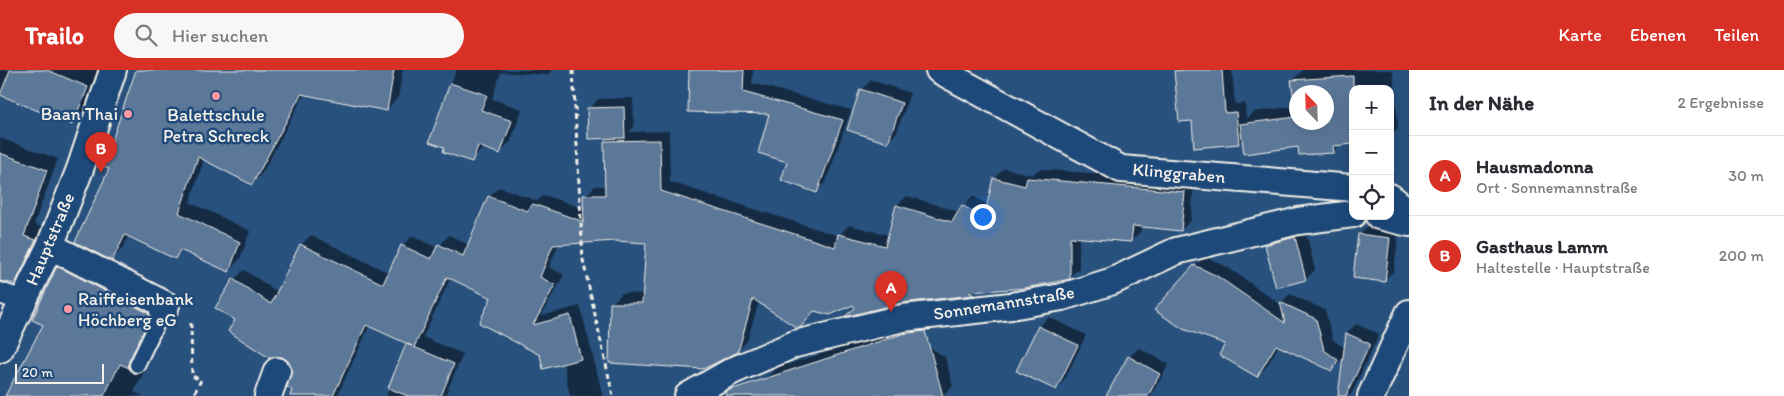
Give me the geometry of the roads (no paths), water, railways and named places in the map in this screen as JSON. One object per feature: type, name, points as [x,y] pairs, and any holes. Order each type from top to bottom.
[{"type":"street","name":"Hauptstraße","points":[[0,348],[12,297],[50,246],[80,169],[113,70]]},
{"type":"street","name":"Klinggraben","points":[[939,70],[1120,168],[1349,188]]},
{"type":"street","points":[[1394,200],[1409,212]]},
{"type":"street","name":"Sonnemannstraße","points":[[688,396],[732,371],[795,344],[903,318],[1012,306],[1062,297],[1113,281],[1176,251],[1298,221],[1349,215]]},
{"type":"street","points":[[1394,220],[1409,224]]},
{"type":"street","points":[[50,246],[166,305],[163,311]]},
{"type":"street","points":[[1371,396],[1409,313]]},
{"type":"street","points":[[268,396],[277,371]]},
{"type":"lane","points":[[137,364],[163,311]]},
{"type":"place","name":"Balettschule Petra Schreck","points":[[216,96]]},
{"type":"place","name":"Baan Thai","points":[[128,114]]},
{"type":"place","name":"Gasthaus Lamm","points":[[101,173]]},
{"type":"place","name":"Raiffeisenbank Höchberg eG","points":[[68,309]]},
{"type":"place","name":"Hausmadonna","points":[[891,312]]}]
